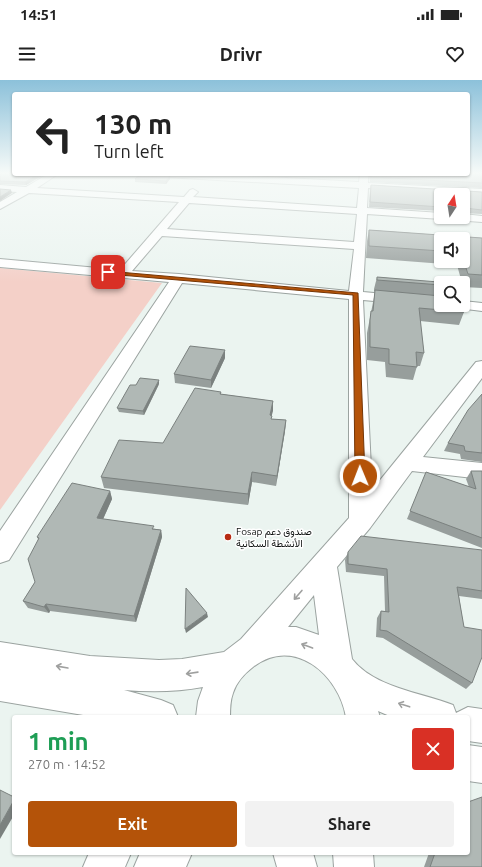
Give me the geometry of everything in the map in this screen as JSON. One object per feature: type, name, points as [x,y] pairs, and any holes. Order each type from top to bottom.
[{"type":"street","points":[[124,273],[178,209]]},
{"type":"street","points":[[329,209],[434,216]]},
{"type":"street","points":[[361,521],[356,294],[362,211]]},
{"type":"street","points":[[470,218],[482,219]]},
{"type":"street","points":[[158,232],[360,246]]},
{"type":"street","points":[[0,263],[124,273],[434,302]]},
{"type":"street","points":[[0,552],[179,278]]},
{"type":"street","points":[[470,306],[482,307]]},
{"type":"street","points":[[213,715],[215,697],[221,680],[324,565],[361,521],[408,463],[482,366]]},
{"type":"street","points":[[408,463],[482,471]]},
{"type":"street","points":[[324,565],[343,672],[358,696],[363,715]]},
{"type":"street","points":[[0,657],[78,670],[131,675],[181,675],[241,657],[274,642],[296,642],[318,651],[360,687],[398,703],[435,715]]},
{"type":"street","points":[[0,685],[116,710],[148,715]]},
{"type":"street","points":[[470,724],[482,726]]},
{"type":"street","points":[[470,763],[482,765]]},
{"type":"street","points":[[154,867],[169,855]]},
{"type":"street","points":[[294,855],[297,867]]},
{"type":"street","points":[[353,855],[354,867]]},
{"type":"shaded area","points":[[0,268],[162,283],[0,510]]},
{"type":"building","points":[[369,230],[434,235],[434,251],[369,246]]},
{"type":"building","points":[[470,237],[482,238],[482,275],[468,274],[466,268],[470,268]]},
{"type":"building","points":[[377,277],[434,282],[434,284],[377,280]]},
{"type":"building","points":[[375,290],[434,295],[434,309],[419,308],[424,353],[416,352],[417,367],[389,364],[389,349],[370,347],[370,320],[371,311],[373,311]]},
{"type":"building","points":[[190,346],[225,350],[211,380],[174,374]]},
{"type":"building","points":[[140,378],[159,380],[143,411],[117,408],[130,385],[136,385]]},
{"type":"building","points":[[195,388],[221,392],[220,394],[273,401],[270,415],[272,416],[271,419],[286,420],[277,476],[252,472],[248,494],[101,477],[119,440],[163,443]]},
{"type":"building","points":[[482,394],[482,453],[465,451],[464,446],[448,443],[468,410]]},
{"type":"building","points":[[471,471],[482,471],[482,538],[410,511],[426,472],[476,489]]},
{"type":"building","points":[[72,483],[110,491],[97,518],[154,526],[152,529],[161,530],[134,616],[46,604],[44,607],[23,601],[35,582],[28,559],[39,538],[37,537]]},
{"type":"building","points":[[361,536],[482,550],[482,591],[457,587],[464,627],[482,630],[482,657],[472,683],[387,631],[380,630],[381,611],[389,612],[387,569],[348,564],[348,552]]},
{"type":"building","points":[[186,588],[207,613],[185,629]]},
{"type":"building","points":[[0,790],[12,796],[12,804],[0,825]]},
{"type":"building","points":[[482,797],[482,867],[430,867],[434,855],[470,855],[470,801]]},
{"type":"place","name":"Fosap صندوق دعم الأنشطة السكانية","points":[[228,537]]},
{"type":"route","points":[[108,272],[356,294],[360,476]]}]
